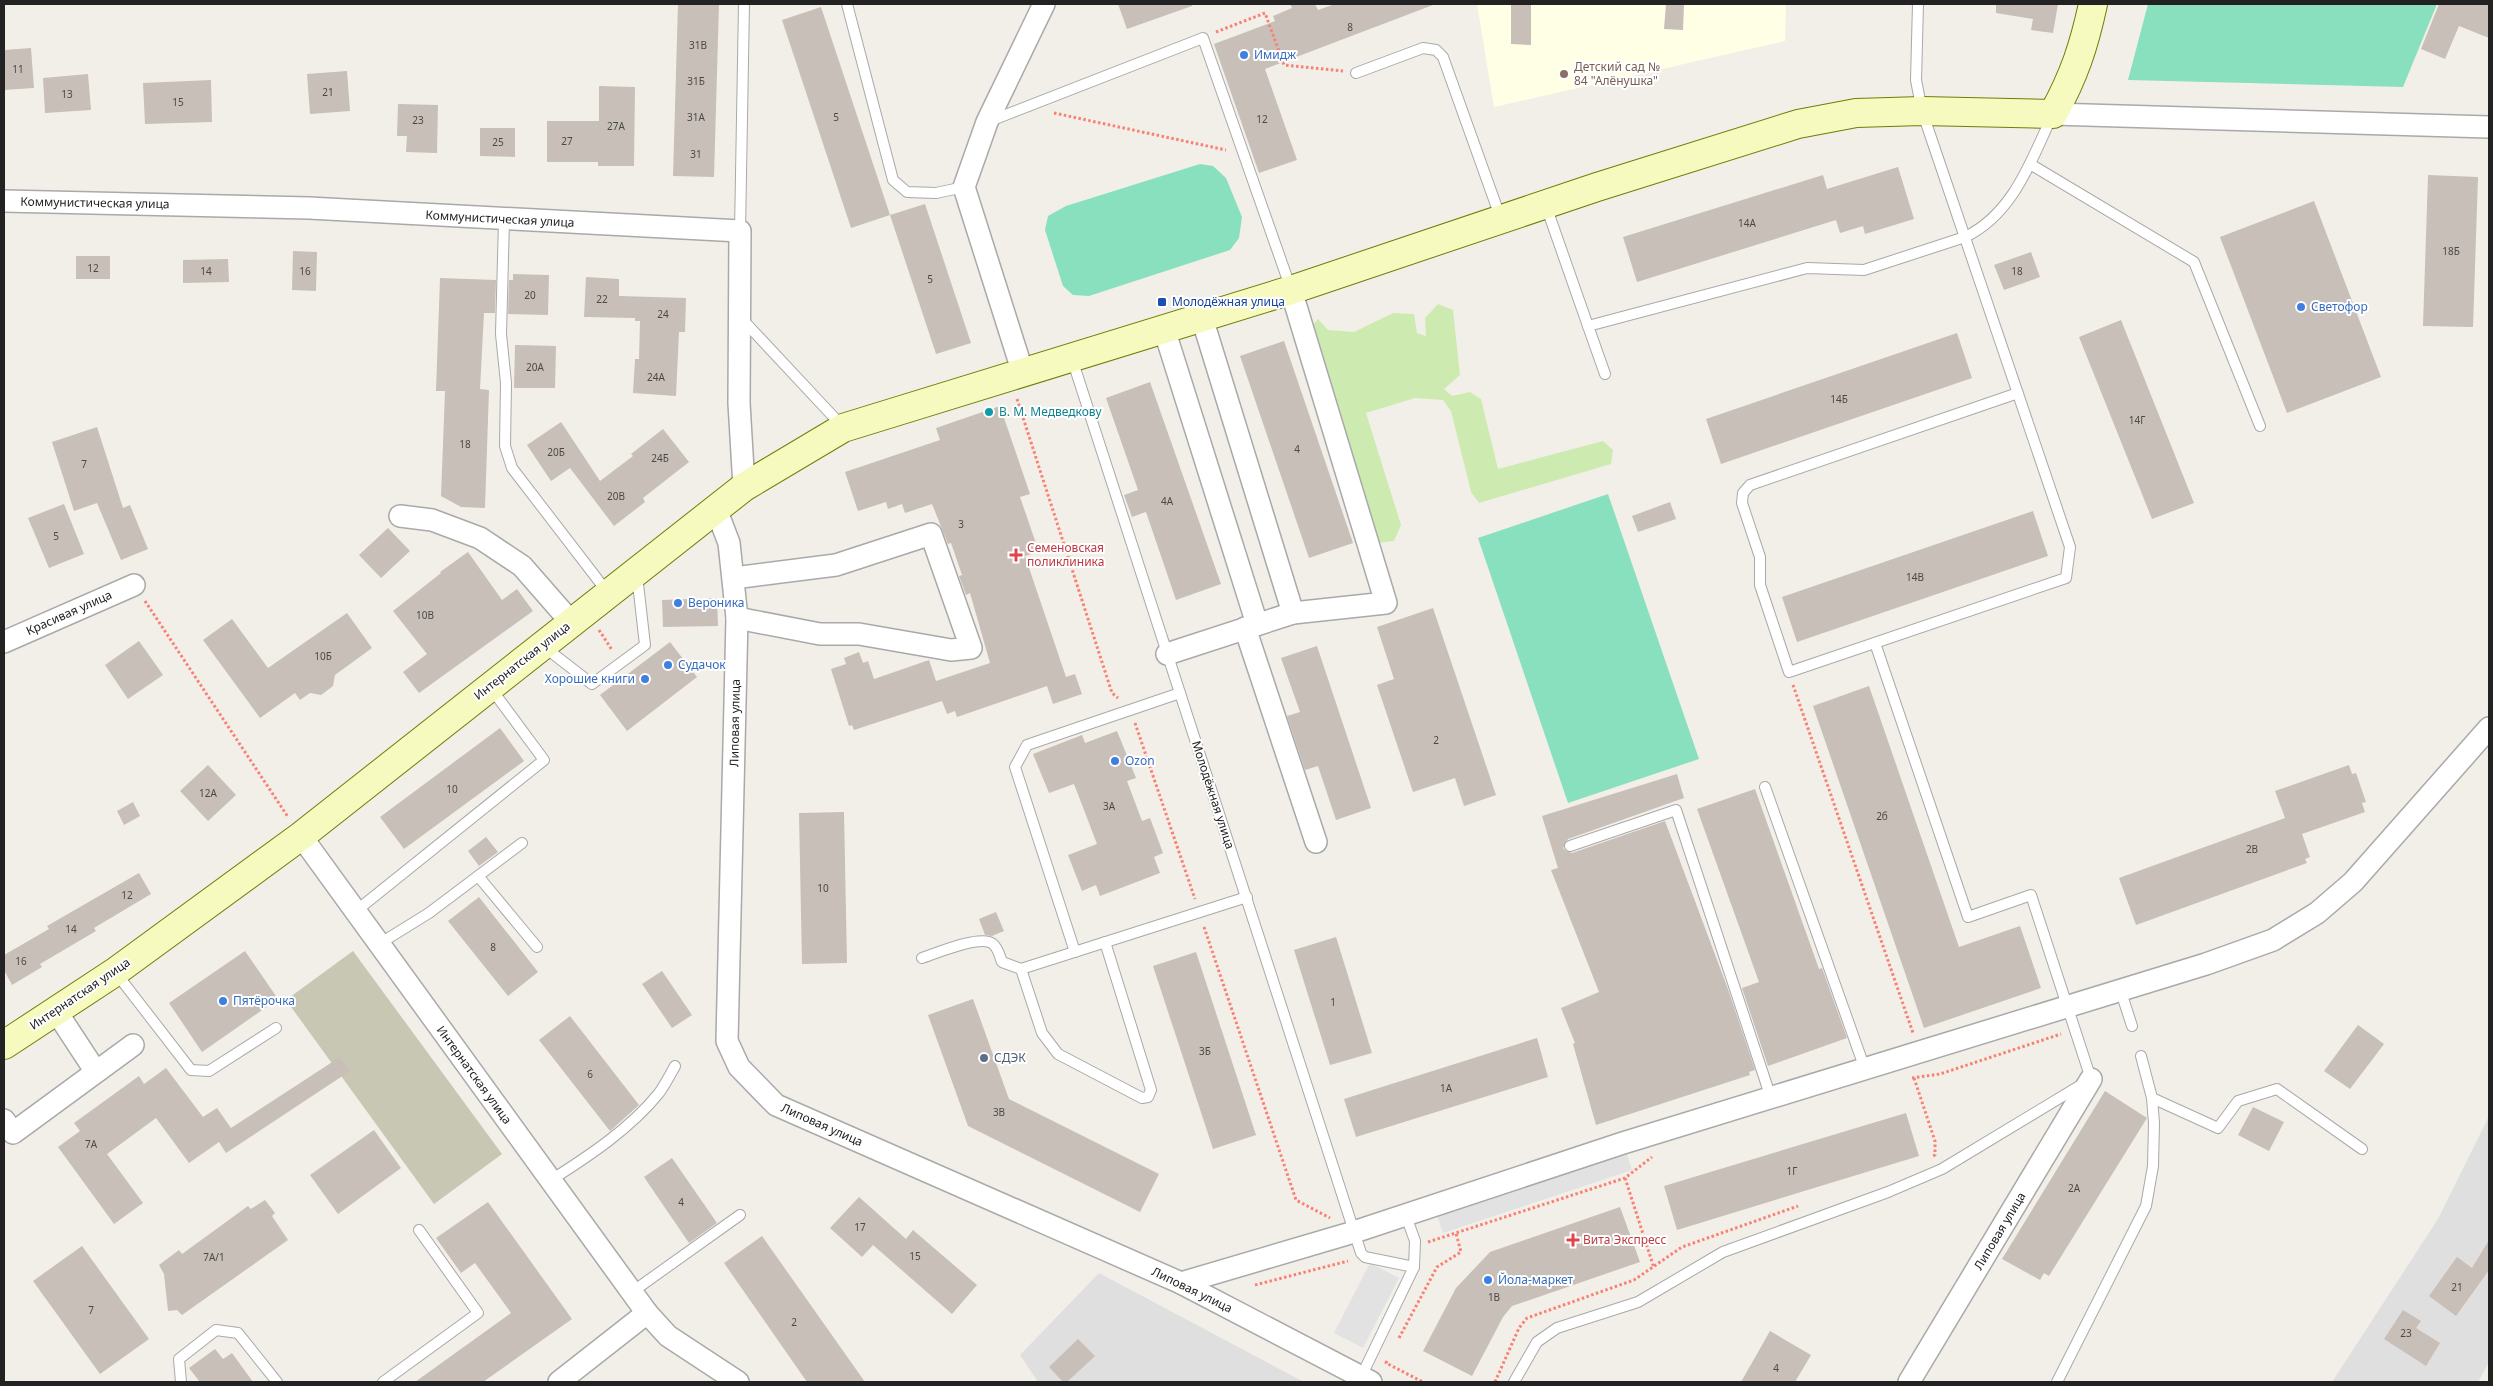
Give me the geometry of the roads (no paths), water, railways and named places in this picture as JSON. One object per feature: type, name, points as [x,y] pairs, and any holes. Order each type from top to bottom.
[{"type":"street","points":[[1017,376],[964,187],[987,122],[1044,4]]},
{"type":"street","points":[[2093,4],[2085,40],[2070,83],[2053,114],[2489,126]]},
{"type":"street","name":"Интернатская улица","points":[[4,1045],[115,972],[301,836],[744,487],[844,428],[1291,290],[1545,206],[1597,186],[1798,124],[1856,113],[1922,111],[2053,114]]},
{"type":"street","name":"Коммунистическая улица","points":[[4,201],[309,208],[504,220],[740,231]]},
{"type":"street","points":[[740,231],[739,403],[744,487]]},
{"type":"street","points":[[1168,654],[1292,613],[1386,603],[1291,290]]},
{"type":"street","points":[[1202,318],[1292,613]]},
{"type":"street","points":[[1164,330],[1316,842]]},
{"type":"street","name":"Липовая улица","points":[[716,509],[729,543],[737,618],[727,1041],[739,1067],[776,1105],[1181,1284],[1366,1380]]},
{"type":"street","points":[[400,516],[432,520],[480,538],[522,566],[578,617]]},
{"type":"street","points":[[734,578],[836,565],[931,534],[971,648],[950,650],[859,634],[820,634],[737,618]]},
{"type":"street","name":"Красивая улица","points":[[4,642],[134,585]]},
{"type":"street","points":[[1181,1284],[1406,1216],[1623,1143],[2206,964],[2273,940],[2317,913],[2353,882],[2489,728]]},
{"type":"street","name":"Интернатская улица","points":[[301,836],[647,1314],[668,1336],[738,1382]]},
{"type":"street","points":[[56,1011],[96,1072]]},
{"type":"street","points":[[4,1120],[13,1132],[133,1044]]},
{"type":"street","name":"Липовая улица","points":[[1910,1382],[2090,1079]]},
{"type":"street","points":[[559,1382],[647,1314]]},
{"type":"lane","points":[[740,231],[744,4]]},
{"type":"lane","points":[[847,4],[893,180],[907,192],[936,193],[964,187]]},
{"type":"lane","points":[[1918,4],[1916,80],[1922,111],[2018,393],[2070,548],[2066,578],[1788,672],[1760,586],[1760,557],[1742,503],[1743,493],[1750,485],[2018,393]]},
{"type":"lane","points":[[987,122],[1203,38],[1291,290]]},
{"type":"lane","points":[[1356,73],[1423,48],[1436,50],[1443,57],[1501,220]]},
{"type":"lane","points":[[1588,326],[1807,268],[1864,270],[1965,237],[1979,230],[2001,211],[2030,164],[2053,114]]},
{"type":"lane","points":[[2030,164],[2194,262],[2260,426]]},
{"type":"lane","points":[[1545,206],[1605,374]]},
{"type":"lane","points":[[504,220],[501,334],[506,383],[505,446],[512,468],[608,594]]},
{"type":"lane","points":[[739,317],[844,428]]},
{"type":"lane","name":"Молодёжная улица","points":[[1072,358],[1362,1254],[1365,1257],[1414,1267]]},
{"type":"lane","points":[[542,645],[592,684],[645,645],[636,572]]},
{"type":"lane","points":[[1514,1382],[1537,1342],[1557,1328],[1638,1302],[1723,1252],[1888,1192],[1942,1169],[2090,1079],[2031,895],[1968,917],[1875,643]]},
{"type":"lane","points":[[356,911],[544,760],[490,686]]},
{"type":"lane","points":[[1075,952],[1016,767],[1027,745],[1180,693]]},
{"type":"lane","points":[[1765,787],[1865,1069]]},
{"type":"lane","points":[[1570,846],[1676,810],[1771,1098]]},
{"type":"lane","points":[[380,944],[429,913],[522,843]]},
{"type":"lane","points":[[478,876],[537,948]]},
{"type":"lane","points":[[922,958],[973,942],[987,941],[995,945],[1002,962],[1021,969],[1246,898]]},
{"type":"lane","points":[[1021,969],[1042,1033],[1058,1054],[1142,1098],[1148,1097],[1152,1090],[1105,942]]},
{"type":"lane","points":[[115,972],[191,1070],[209,1070],[276,1028]]},
{"type":"lane","points":[[2120,989],[2132,1026]]},
{"type":"lane","points":[[2057,1382],[2146,1206],[2153,1166],[2152,1098],[2141,1056]]},
{"type":"lane","points":[[551,1180],[579,1162],[641,1112],[660,1092],[675,1066]]},
{"type":"lane","points":[[2152,1098],[2218,1128],[2238,1101],[2277,1089],[2362,1149]]},
{"type":"lane","points":[[632,1292],[740,1215]]},
{"type":"lane","points":[[1366,1380],[1414,1267],[1415,1241],[1406,1216]]},
{"type":"lane","points":[[383,1382],[478,1314],[419,1230]]},
{"type":"lane","points":[[181,1382],[179,1359],[216,1330],[238,1333],[277,1382]]},
{"type":"place","name":"Имидж","points":[[1244,55]]},
{"type":"place","name":"Детский сад № 84 \"Алёнушка\"","points":[[1564,74]]},
{"type":"place","name":"Молодёжная улица","points":[[1162,302]]},
{"type":"place","name":"Светофор","points":[[2301,307]]},
{"type":"place","name":"В. М. Медведкову","points":[[989,412]]},
{"type":"place","name":"Семеновская поликлиника","points":[[1016,555]]},
{"type":"place","name":"Вероника","points":[[678,603]]},
{"type":"place","name":"Судачок","points":[[668,665]]},
{"type":"place","name":"Хорошие книги","points":[[645,679]]},
{"type":"place","name":"Ozon","points":[[1115,761]]},
{"type":"place","name":"Пятёрочка","points":[[223,1001]]},
{"type":"place","name":"СДЭК","points":[[984,1058]]},
{"type":"place","name":"Вита Экспресс","points":[[1573,1240]]},
{"type":"place","name":"Йола-маркет","points":[[1488,1280]]}]
